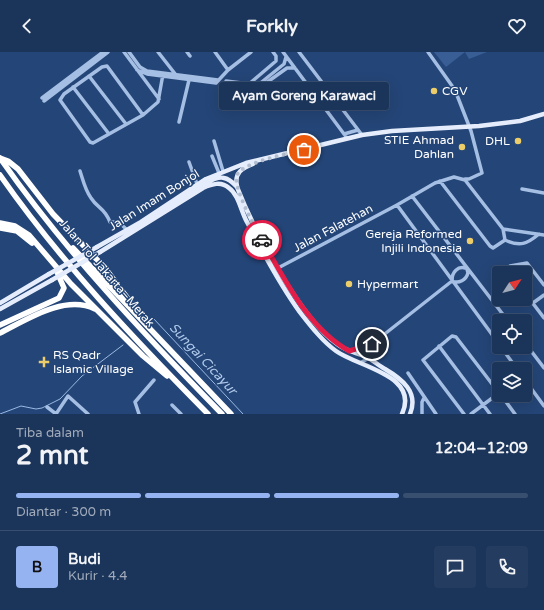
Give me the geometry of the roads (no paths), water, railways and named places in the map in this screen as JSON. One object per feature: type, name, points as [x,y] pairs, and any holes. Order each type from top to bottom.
[{"type":"highway","points":[[0,158],[8,161],[18,169],[45,204],[105,268],[161,340]]},
{"type":"highway","name":"Jalan Tol Jakarta–Merak","points":[[0,158],[55,231],[120,307],[222,414]]},
{"type":"highway","name":"Jalan Tol Jakarta–Merak","points":[[0,174],[45,234],[102,301],[208,414]]},
{"type":"highway","points":[[0,223],[15,226],[29,234],[71,284],[143,356],[183,389]]},
{"type":"highway","points":[[0,228],[17,231],[30,240],[54,268],[64,288],[59,298],[55,301],[24,313],[0,325]]},
{"type":"highway","points":[[55,231],[87,261],[231,414]]},
{"type":"highway","points":[[0,333],[43,313],[67,305],[82,305],[100,312]]},
{"type":"main road","name":"Jalan Imam Bonjol","points":[[0,303],[48,274],[127,230],[197,184],[221,172],[246,163],[264,160],[346,136],[520,121],[544,114]]},
{"type":"main road","points":[[237,187],[236,180],[240,171],[264,160]]},
{"type":"main road","points":[[159,217],[156,212],[209,181],[220,177],[230,180],[237,187],[278,268],[297,299],[317,324],[336,344],[349,351],[369,358],[399,377],[407,386],[412,397],[410,414]]},
{"type":"main road","name":"Jalan Imam Bonjol","points":[[0,309],[100,252],[204,188],[217,184],[224,185],[234,193],[246,220],[273,271],[293,302],[316,332],[332,348],[390,377],[402,388],[406,401],[402,414]]},
{"type":"main road","points":[[293,302],[297,299]]},
{"type":"street","points":[[103,52],[43,99],[108,52]]},
{"type":"street","points":[[124,52],[143,69],[163,74],[202,80]]},
{"type":"street","points":[[129,52],[137,70],[159,99]]},
{"type":"street","points":[[158,52],[177,76],[189,80],[217,81],[228,70],[251,52]]},
{"type":"street","points":[[215,52],[228,70]]},
{"type":"street","points":[[243,52],[246,56]]},
{"type":"street","points":[[249,85],[276,61],[276,56],[273,52]]},
{"type":"street","points":[[283,52],[346,136],[358,130]]},
{"type":"street","points":[[299,52],[362,135]]},
{"type":"street","points":[[428,52],[452,84],[469,126],[482,169],[480,175],[468,180],[455,176],[441,181]]},
{"type":"street","points":[[249,85],[261,83],[284,64],[286,56]]},
{"type":"street","points":[[143,115],[107,66],[102,66],[61,97],[61,103],[93,143],[143,115],[156,104],[159,99],[163,74]]},
{"type":"street","points":[[226,82],[259,88],[287,68],[295,68]]},
{"type":"street","points":[[137,70],[147,74],[163,74]]},
{"type":"street","points":[[89,76],[126,124]]},
{"type":"street","points":[[179,122],[189,80]]},
{"type":"street","points":[[318,99],[321,81]]},
{"type":"street","points":[[73,87],[109,134]]},
{"type":"street","points":[[214,141],[221,172]]},
{"type":"street","points":[[212,156],[221,172]]},
{"type":"street","points":[[188,162],[197,184]]},
{"type":"street","points":[[80,171],[88,193],[94,202],[106,212],[110,222],[119,222],[127,230]]},
{"type":"street","points":[[441,181],[454,177],[465,180],[503,230],[505,240]]},
{"type":"street","points":[[441,181],[490,246],[493,248],[505,240]]},
{"type":"street","name":"Jalan Falatehan","points":[[278,268],[441,181]]},
{"type":"street","points":[[522,189],[544,193]]},
{"type":"street","points":[[413,197],[503,314]]},
{"type":"street","points":[[397,205],[492,335]]},
{"type":"street","points":[[503,230],[544,235]]},
{"type":"street","points":[[505,240],[513,244],[523,245],[530,242],[537,235]]},
{"type":"street","points":[[510,266],[527,263],[529,266]]},
{"type":"street","points":[[349,351],[372,344],[452,281],[453,273],[457,269],[464,267],[467,268]]},
{"type":"street","points":[[452,281],[458,282],[467,277],[467,268]]},
{"type":"street","points":[[532,269],[544,285]]},
{"type":"street","points":[[544,296],[533,303],[544,318]]},
{"type":"street","points":[[464,414],[423,360],[452,336],[456,337],[492,384]]},
{"type":"street","points":[[360,363],[369,358],[372,344]]},
{"type":"street","points":[[439,346],[490,414]]},
{"type":"street","points":[[532,352],[544,368]]},
{"type":"street","points":[[408,373],[436,414]]},
{"type":"street","points":[[139,414],[135,402],[154,380]]},
{"type":"street","points":[[532,390],[544,406]]},
{"type":"street","points":[[47,407],[56,414],[68,396],[88,414]]},
{"type":"street","points":[[422,414],[422,402],[424,398]]},
{"type":"street","points":[[471,414],[492,399]]},
{"type":"street","points":[[506,402],[515,414]]},
{"type":"street","points":[[172,405],[181,414]]},
{"type":"waterway","name":"Sungai Cicayur","points":[[150,320],[153,318],[243,414]]},
{"type":"waterway","name":"Sungai Cicayur","points":[[0,414],[21,406],[36,409],[42,408],[60,399],[82,376],[123,345]]},
{"type":"place","name":"CGV","points":[[434,91]]},
{"type":"place","name":"DHL","points":[[518,141]]},
{"type":"place","name":"STIE Ahmad Dahlan","points":[[462,147]]},
{"type":"place","name":"Ayam Goreng Karawaci","points":[[304,150]]},
{"type":"place","name":"Gereja Reformed Injili Indonesia","points":[[470,241]]},
{"type":"place","name":"Hypermart","points":[[349,284]]},
{"type":"place","name":"RS Qadr Islamic Village","points":[[44,362]]}]
